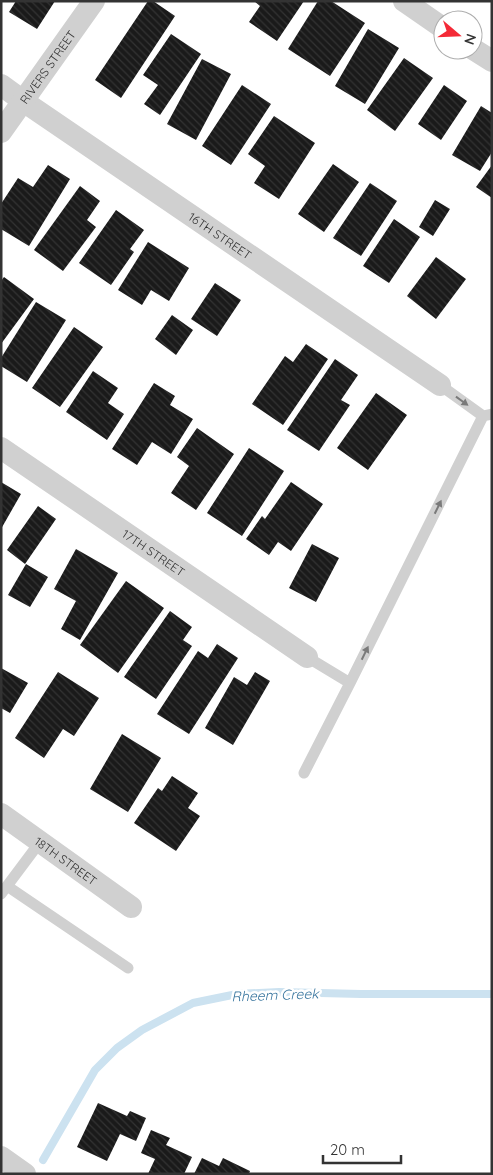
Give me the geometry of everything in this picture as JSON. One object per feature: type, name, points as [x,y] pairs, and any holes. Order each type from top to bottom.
[{"type":"street","name":"RIVERS STREET","points":[[1,132],[94,1]]},
{"type":"street","points":[[404,1],[433,21]]},
{"type":"street","name":"16TH STREET","points":[[1,85],[440,385]]},
{"type":"street","name":"17TH STREET","points":[[1,448],[307,657]]},
{"type":"street","name":"18TH STREET","points":[[1,814],[131,907]]},
{"type":"street","points":[[1,1157],[25,1174]]},
{"type":"lane","points":[[304,772],[487,415],[440,385]]},
{"type":"lane","points":[[307,657],[350,683]]},
{"type":"lane","points":[[40,842],[4,890],[128,968]]},
{"type":"building","points":[[16,1],[55,1],[37,29],[9,12]]},
{"type":"building","points":[[148,1],[153,1],[175,16],[121,98],[95,80]]},
{"type":"building","points":[[254,1],[304,1],[277,41],[249,22],[260,6]]},
{"type":"building","points":[[318,1],[331,1],[365,23],[330,76],[288,49]]},
{"type":"building","points":[[368,29],[399,48],[365,104],[335,86]]},
{"type":"building","points":[[171,34],[201,54],[160,115],[144,104],[158,85],[143,75]]},
{"type":"building","points":[[404,58],[433,78],[395,131],[367,110]]},
{"type":"building","points":[[202,59],[231,74],[196,140],[167,124]]},
{"type":"building","points":[[242,85],[271,104],[231,165],[202,146]]},
{"type":"building","points":[[444,85],[467,101],[441,140],[418,124]]},
{"type":"building","points":[[481,106],[492,113],[492,152],[480,171],[452,155]]},
{"type":"building","points":[[274,116],[315,143],[279,199],[254,183],[265,166],[248,154]]},
{"type":"building","points":[[333,164],[359,182],[324,232],[298,214]]},
{"type":"building","points":[[48,165],[70,179],[29,246],[1,229],[1,204],[18,178],[33,187]]},
{"type":"building","points":[[492,165],[492,198],[476,187]]},
{"type":"building","points":[[370,183],[397,201],[361,256],[333,238]]},
{"type":"building","points":[[80,186],[100,201],[87,220],[96,227],[63,271],[34,250]]},
{"type":"building","points":[[435,200],[450,209],[433,236],[419,227]]},
{"type":"building","points":[[116,210],[144,230],[130,249],[134,252],[111,285],[79,263]]},
{"type":"building","points":[[394,219],[420,237],[389,283],[363,266]]},
{"type":"building","points":[[148,242],[189,268],[169,301],[151,290],[142,305],[118,290]]},
{"type":"building","points":[[436,257],[466,279],[436,319],[407,296]]},
{"type":"building","points":[[4,277],[34,299],[1,344],[1,281]]},
{"type":"building","points":[[215,283],[241,300],[217,336],[191,319]]},
{"type":"building","points":[[36,302],[66,320],[27,382],[1,366],[1,358]]},
{"type":"building","points":[[172,315],[193,330],[176,355],[155,339]]},
{"type":"building","points":[[74,327],[103,347],[60,407],[32,388]]},
{"type":"building","points":[[306,344],[328,359],[283,425],[252,404],[285,356],[293,362]]},
{"type":"building","points":[[335,359],[358,375],[341,400],[350,405],[319,451],[287,430]]},
{"type":"building","points":[[93,371],[118,388],[108,403],[124,414],[107,440],[66,412]]},
{"type":"building","points":[[154,383],[175,396],[170,405],[193,419],[171,454],[152,442],[137,465],[112,449]]},
{"type":"building","points":[[376,393],[407,415],[368,470],[337,448]]},
{"type":"building","points":[[197,428],[234,454],[196,510],[171,493],[189,466],[177,457]]},
{"type":"building","points":[[249,448],[284,471],[242,536],[207,513]]},
{"type":"building","points":[[1,482],[21,494],[1,529]]},
{"type":"building","points":[[291,482],[323,504],[291,551],[278,542],[269,555],[246,539],[262,516],[265,519]]},
{"type":"building","points":[[38,506],[56,519],[25,564],[7,550]]},
{"type":"building","points":[[312,544],[339,558],[316,602],[289,588]]},
{"type":"building","points":[[76,549],[118,573],[80,640],[61,629],[76,601],[54,589]]},
{"type":"building","points":[[26,564],[48,577],[30,607],[8,595]]},
{"type":"building","points":[[126,581],[164,608],[118,673],[80,645]]},
{"type":"building","points":[[170,611],[192,627],[183,640],[192,646],[156,699],[124,677]]},
{"type":"building","points":[[217,644],[238,658],[189,734],[157,714],[198,651],[208,658]]},
{"type":"building","points":[[1,668],[28,683],[10,713],[1,708]]},
{"type":"building","points":[[58,672],[99,698],[74,736],[63,729],[44,758],[15,738]]},
{"type":"building","points":[[255,672],[270,681],[233,745],[205,728],[234,677],[247,685]]},
{"type":"building","points":[[122,734],[161,758],[128,812],[90,789]]},
{"type":"building","points":[[172,776],[198,793],[188,808],[200,816],[176,851],[134,823],[158,788],[162,791]]},
{"type":"building","points":[[98,1103],[127,1116],[130,1111],[146,1118],[136,1141],[120,1134],[107,1161],[77,1147]]},
{"type":"building","points":[[151,1130],[170,1138],[166,1145],[192,1157],[184,1174],[148,1174],[155,1159],[141,1153]]},
{"type":"building","points":[[202,1158],[219,1166],[223,1158],[250,1171],[249,1174],[194,1174]]},
{"type":"waterway","name":"Rheem Creek","points":[[43,1160],[95,1070],[117,1048],[142,1030],[193,1003],[237,994],[279,992],[492,994]]}]
